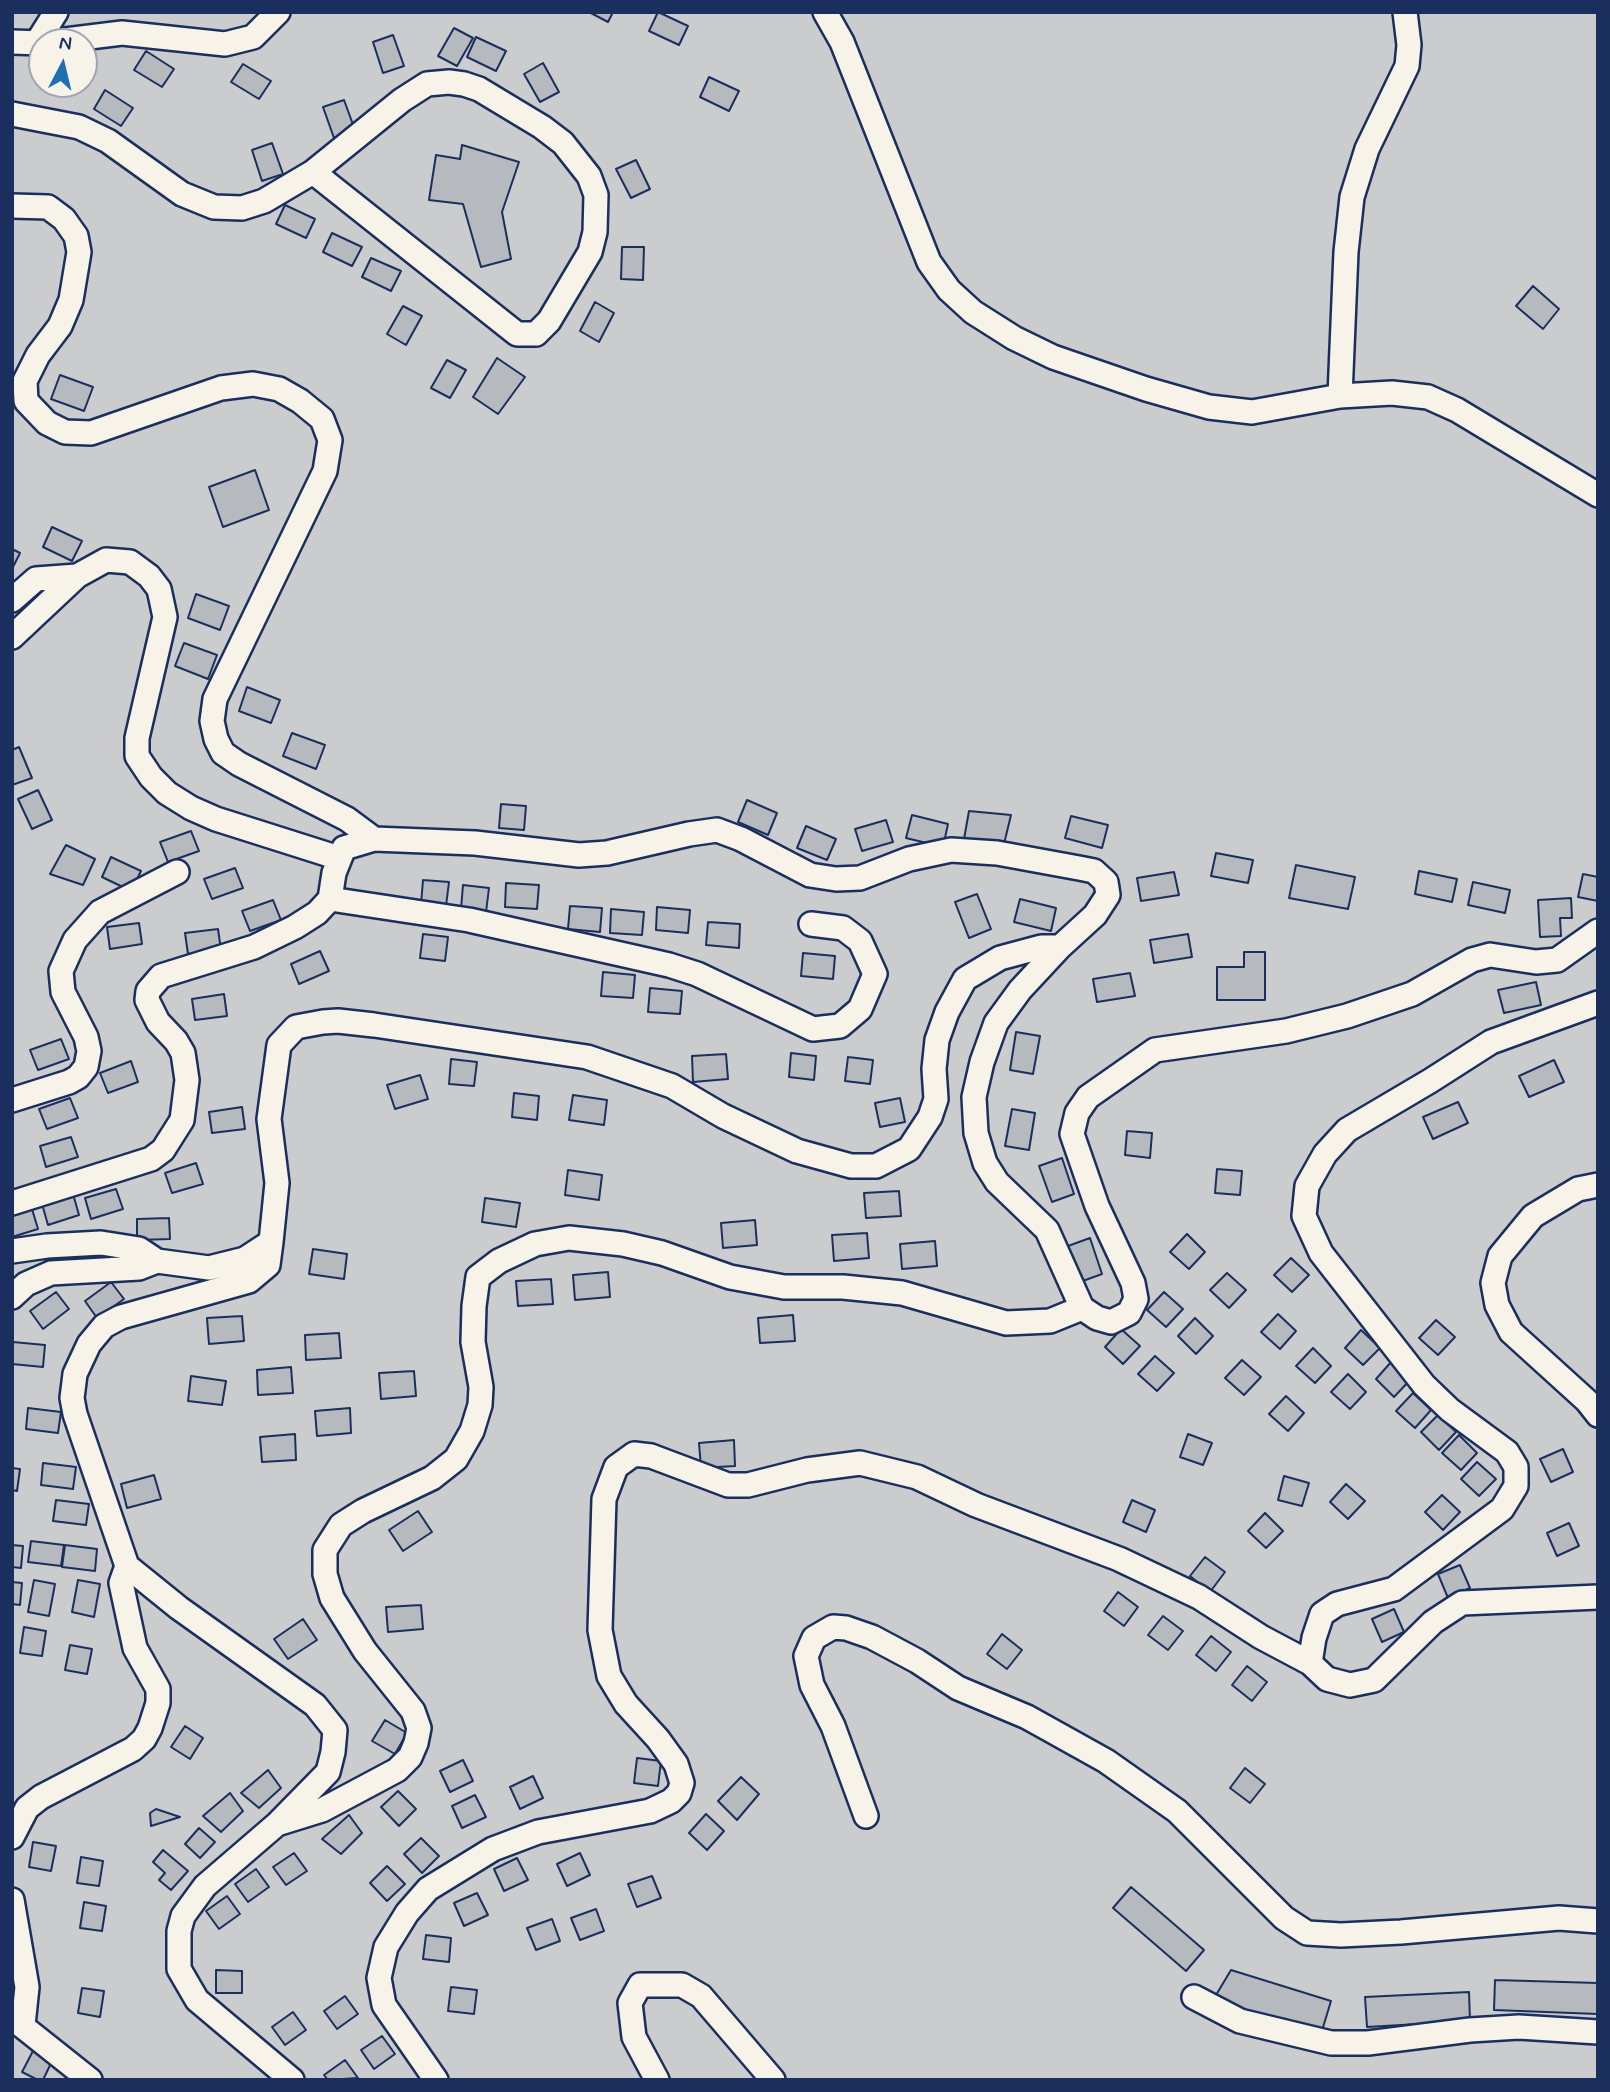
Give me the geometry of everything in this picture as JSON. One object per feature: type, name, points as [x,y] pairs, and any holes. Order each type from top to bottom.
[{"type":"street","points":[[98,36],[122,33],[225,44],[253,37],[278,12]]},
{"type":"street","points":[[825,12],[842,43],[929,262],[949,289],[973,313],[1014,338],[1054,356],[1146,389],[1209,407],[1252,412],[1340,396],[1392,393],[1428,397],[1457,410],[1598,495]]},
{"type":"street","points":[[1340,396],[1346,252],[1352,197],[1367,149],[1407,66],[1409,45],[1405,12]]},
{"type":"street","points":[[12,114],[62,123],[89,132],[108,141],[182,194],[214,207],[242,208],[264,201],[313,172],[402,100],[427,84],[464,84],[479,89],[542,127],[563,143],[589,176],[596,195],[595,232],[590,252],[550,321],[536,334],[517,334],[313,172]]},
{"type":"street","points":[[12,206],[48,207],[64,219],[76,236],[79,252],[71,300],[60,326],[38,355],[25,381],[26,401],[47,422],[65,432],[91,433],[221,388],[253,384],[279,389],[300,401],[322,419],[330,440],[325,471],[215,699],[212,721],[216,739],[223,752],[239,764],[347,819],[374,839]]},
{"type":"street","points":[[12,637],[77,576],[106,560],[130,562],[149,576],[159,589],[164,617],[137,738],[137,756],[150,777],[167,793],[216,819],[339,858]]},
{"type":"street","points":[[12,600],[36,579],[77,576]]},
{"type":"street","points":[[12,1203],[151,1159],[163,1150],[182,1120],[187,1080],[183,1053],[159,1022],[148,1000],[148,990],[153,982],[172,971],[254,947],[317,914],[330,899],[334,873],[344,848],[374,839],[475,843],[579,855],[607,853],[717,830],[741,839],[810,875],[836,879],[860,878],[909,859],[951,850],[1017,856],[1094,872],[1106,882],[1108,895],[1095,915],[1060,947],[1020,990],[996,1023],[982,1062],[974,1097],[976,1133],[985,1163],[997,1182],[1047,1230],[1082,1308],[1097,1318],[1111,1322],[1129,1313],[1136,1299],[1133,1283],[1097,1206],[1072,1134],[1077,1113],[1088,1097],[1156,1049],[1286,1031],[1348,1016],[1412,994],[1472,960],[1490,955],[1536,962],[1557,960],[1598,931]]},
{"type":"street","points":[[12,1100],[69,1082],[78,1077],[86,1067],[89,1051],[86,1037],[62,992],[61,971],[75,940],[100,912],[177,872]]},
{"type":"street","points":[[330,899],[469,920],[669,965],[697,974],[813,1029],[840,1026],[860,1009],[875,974],[860,941],[844,928],[811,925]]},
{"type":"street","points":[[292,2080],[197,2000],[179,1969],[179,1931],[183,1916],[205,1886],[277,1824],[328,1772],[334,1752],[335,1730],[315,1705],[179,1608],[127,1566],[75,1415],[72,1398],[75,1374],[89,1344],[104,1326],[121,1317],[249,1280],[268,1265],[276,1183],[269,1119],[279,1045],[296,1027],[338,1021],[587,1057],[672,1086],[723,1116],[797,1151],[851,1166],[876,1166],[909,1149],[930,1116],[936,1099],[934,1069],[937,1040],[947,1012],[965,979],[1000,958],[1041,947],[1060,947]]},
{"type":"street","points":[[1310,1663],[1322,1614],[1337,1604],[1394,1589],[1502,1509],[1516,1486],[1516,1468],[1507,1452],[1450,1410],[1424,1385],[1321,1253],[1304,1216],[1307,1186],[1325,1154],[1347,1130],[1430,1082],[1491,1042],[1598,1003]]},
{"type":"street","points":[[1598,1185],[1578,1189],[1533,1216],[1500,1256],[1493,1283],[1497,1305],[1511,1332],[1587,1401],[1598,1415]]},
{"type":"street","points":[[277,1824],[322,1810],[397,1770],[410,1757],[416,1743],[419,1728],[413,1711],[365,1651],[332,1598],[325,1574],[325,1550],[341,1525],[363,1511],[432,1478],[456,1458],[472,1431],[480,1405],[481,1387],[473,1342],[478,1277],[499,1261],[534,1244],[569,1238],[623,1244],[662,1253],[730,1277],[784,1287],[843,1287],[902,1293],[1006,1323],[1050,1321],[1082,1308]]},
{"type":"street","points":[[12,1251],[47,1245],[101,1243],[139,1250],[157,1261],[208,1268],[244,1259],[271,1242]]},
{"type":"street","points":[[12,1297],[26,1284],[51,1273],[139,1268],[157,1261]]},
{"type":"street","points":[[436,2080],[384,2005],[379,1978],[386,1947],[407,1913],[428,1889],[493,1849],[538,1832],[650,1811],[679,1793],[682,1783],[676,1764],[658,1739],[626,1704],[609,1676],[600,1630],[604,1499],[616,1467],[634,1454],[651,1456],[728,1485],[748,1485],[807,1470],[860,1463],[917,1477],[976,1506],[1119,1559],[1199,1597],[1261,1637],[1310,1663],[1327,1679],[1350,1685],[1374,1680],[1433,1622],[1462,1603],[1598,1597]]},
{"type":"street","points":[[12,1837],[27,1808],[133,1749],[144,1739],[150,1728],[158,1703],[158,1689],[135,1648],[121,1583],[127,1566]]},
{"type":"street","points":[[866,1816],[833,1726],[812,1685],[806,1656],[814,1638],[833,1627],[846,1628],[872,1637],[958,1688],[1027,1717],[1106,1761],[1177,1811],[1284,1918],[1307,1933],[1341,1935],[1401,1932],[1559,1918],[1598,1921]]},
{"type":"street","points":[[12,1900],[27,1987],[18,2022],[90,2080]]},
{"type":"street","points":[[657,2080],[634,2037],[630,2003],[640,1985],[682,1985],[701,1996],[773,2080]]},
{"type":"street","points":[[1194,1997],[1240,2021],[1331,2043],[1368,2043],[1470,2030],[1519,2027],[1598,2032]]},
{"type":"shaded area","points":[[12,12],[1598,12],[1598,2080],[12,2080]]},
{"type":"building","points":[[589,12],[613,12],[608,22]]},
{"type":"building","points":[[658,12],[688,26],[679,45],[649,31]]},
{"type":"building","points":[[454,28],[473,38],[457,66],[438,56]]},
{"type":"building","points":[[393,35],[404,66],[383,73],[373,42]]},
{"type":"building","points":[[476,37],[506,51],[496,71],[467,57]]},
{"type":"building","points":[[146,51],[174,69],[162,87],[134,70]]},
{"type":"building","points":[[543,63],[559,92],[540,102],[524,74]]},
{"type":"building","points":[[243,64],[271,81],[259,99],[231,82]]},
{"type":"building","points":[[709,77],[739,91],[729,111],[700,97]]},
{"type":"building","points":[[105,90],[133,108],[121,126],[94,109]]},
{"type":"building","points":[[344,100],[355,130],[334,138],[323,107]]},
{"type":"building","points":[[272,143],[283,174],[262,181],[252,150]]},
{"type":"building","points":[[462,145],[519,162],[502,212],[511,259],[481,267],[463,204],[429,200],[436,155],[460,159]]},
{"type":"building","points":[[636,160],[650,189],[631,198],[616,169]]},
{"type":"building","points":[[285,205],[315,219],[306,238],[276,224]]},
{"type":"building","points":[[332,233],[362,247],[352,266],[323,252]]},
{"type":"building","points":[[622,247],[644,247],[643,280],[621,279]]},
{"type":"building","points":[[371,258],[401,271],[391,291],[362,277]]},
{"type":"building","points":[[1533,286],[1559,309],[1543,329],[1516,306]]},
{"type":"building","points":[[595,302],[614,313],[599,342],[580,331]]},
{"type":"building","points":[[403,306],[422,316],[406,345],[387,334]]},
{"type":"building","points":[[497,358],[525,377],[498,414],[473,397]]},
{"type":"building","points":[[447,360],[466,370],[450,398],[431,388]]},
{"type":"building","points":[[60,375],[93,387],[84,411],[51,399]]},
{"type":"building","points":[[255,470],[269,510],[223,527],[209,487]]},
{"type":"building","points":[[52,527],[82,541],[72,561],[43,547]]},
{"type":"building","points":[[12,549],[20,553],[12,569]]},
{"type":"building","points":[[196,594],[229,606],[220,630],[188,618]]},
{"type":"building","points":[[184,643],[217,655],[208,679],[175,666]]},
{"type":"building","points":[[247,687],[280,700],[271,723],[239,711]]},
{"type":"building","points":[[292,733],[325,745],[316,769],[283,756]]},
{"type":"building","points":[[19,747],[32,778],[12,785],[12,750]]},
{"type":"building","points":[[38,790],[52,820],[32,829],[18,799]]},
{"type":"building","points":[[747,800],[777,813],[768,835],[738,822]]},
{"type":"building","points":[[501,804],[526,806],[524,830],[499,828]]},
{"type":"building","points":[[969,811],[1011,815],[1004,844],[964,839]]},
{"type":"building","points":[[912,815],[948,824],[943,847],[906,838]]},
{"type":"building","points":[[1071,816],[1108,825],[1102,848],[1065,838]]},
{"type":"building","points":[[886,820],[893,842],[862,851],[855,829]]},
{"type":"building","points":[[806,826],[836,839],[827,860],[797,848]]},
{"type":"building","points":[[191,831],[199,851],[168,862],[160,842]]},
{"type":"building","points":[[66,845],[95,859],[83,885],[50,874]]},
{"type":"building","points":[[1216,853],[1253,860],[1248,883],[1211,876]]},
{"type":"building","points":[[111,857],[141,871],[131,891],[102,877]]},
{"type":"building","points":[[1296,865],[1355,877],[1348,909],[1289,898]]},
{"type":"building","points":[[235,868],[243,888],[212,899],[204,879]]},
{"type":"building","points":[[1419,871],[1457,879],[1452,902],[1415,894]]},
{"type":"building","points":[[1174,872],[1179,895],[1141,901],[1137,878]]},
{"type":"building","points":[[1583,874],[1598,877],[1598,901],[1578,897]]},
{"type":"building","points":[[423,880],[449,882],[446,906],[421,904]]},
{"type":"building","points":[[1473,882],[1510,890],[1505,913],[1468,905]]},
{"type":"building","points":[[506,883],[539,885],[537,909],[505,907]]},
{"type":"building","points":[[463,885],[489,888],[486,912],[461,909]]},
{"type":"building","points":[[977,894],[991,929],[969,938],[955,902]]},
{"type":"building","points":[[1571,898],[1572,918],[1560,918],[1561,936],[1540,937],[1538,900]]},
{"type":"building","points":[[1020,899],[1056,908],[1051,931],[1014,922]]},
{"type":"building","points":[[273,900],[281,920],[250,931],[242,911]]},
{"type":"building","points":[[570,906],[602,908],[600,932],[568,929]]},
{"type":"building","points":[[657,907],[690,910],[688,933],[656,930]]},
{"type":"building","points":[[611,909],[644,912],[642,935],[610,933]]},
{"type":"building","points":[[708,922],[740,924],[739,948],[706,945]]},
{"type":"building","points":[[139,923],[142,944],[110,949],[107,927]]},
{"type":"building","points":[[218,929],[221,950],[188,954],[185,933]]},
{"type":"building","points":[[423,934],[448,937],[445,961],[420,958]]},
{"type":"building","points":[[1188,934],[1192,957],[1154,963],[1150,940]]},
{"type":"building","points":[[320,951],[329,971],[299,984],[291,964]]},
{"type":"building","points":[[1244,952],[1265,952],[1265,1000],[1217,1000],[1217,967],[1244,967]]},
{"type":"building","points":[[803,953],[835,956],[833,979],[801,976]]},
{"type":"building","points":[[603,972],[635,975],[633,998],[601,996]]},
{"type":"building","points":[[1130,973],[1135,996],[1097,1002],[1093,979]]},
{"type":"building","points":[[1536,982],[1541,1005],[1504,1013],[1498,990]]},
{"type":"building","points":[[650,988],[682,991],[680,1014],[648,1012]]},
{"type":"building","points":[[224,994],[227,1016],[195,1020],[192,999]]},
{"type":"building","points":[[1016,1032],[1040,1036],[1033,1074],[1010,1070]]},
{"type":"building","points":[[61,1039],[69,1059],[38,1070],[30,1050]]},
{"type":"building","points":[[791,1053],[816,1056],[814,1080],[789,1077]]},
{"type":"building","points":[[726,1054],[728,1079],[693,1082],[692,1056]]},
{"type":"building","points":[[848,1057],[873,1060],[870,1084],[845,1081]]},
{"type":"building","points":[[451,1059],[477,1062],[474,1086],[449,1084]]},
{"type":"building","points":[[1554,1060],[1564,1082],[1529,1097],[1519,1076]]},
{"type":"building","points":[[131,1061],[138,1082],[108,1093],[100,1073]]},
{"type":"building","points":[[420,1075],[428,1099],[395,1109],[387,1085]]},
{"type":"building","points":[[514,1093],[539,1096],[537,1120],[512,1117]]},
{"type":"building","points":[[573,1095],[607,1100],[604,1125],[569,1120]]},
{"type":"building","points":[[70,1098],[78,1118],[47,1129],[39,1109]]},
{"type":"building","points":[[900,1098],[905,1122],[880,1127],[875,1103]]},
{"type":"building","points":[[1458,1102],[1468,1123],[1433,1139],[1423,1117]]},
{"type":"building","points":[[242,1107],[245,1129],[212,1133],[209,1112]]},
{"type":"building","points":[[1012,1109],[1035,1113],[1029,1150],[1005,1146]]},
{"type":"building","points":[[1127,1131],[1152,1133],[1150,1158],[1125,1155]]},
{"type":"building","points":[[71,1137],[78,1157],[46,1167],[40,1146]]},
{"type":"building","points":[[1062,1158],[1074,1194],[1052,1202],[1039,1166]]},
{"type":"building","points":[[196,1163],[203,1184],[172,1193],[165,1173]]},
{"type":"building","points":[[1217,1169],[1242,1171],[1240,1195],[1215,1193]]},
{"type":"building","points":[[568,1170],[602,1175],[599,1200],[565,1195]]},
{"type":"building","points":[[116,1189],[123,1209],[91,1219],[85,1198]]},
{"type":"building","points":[[899,1191],[901,1216],[866,1218],[864,1193]]},
{"type":"building","points":[[73,1194],[79,1215],[48,1225],[42,1204]]},
{"type":"building","points":[[485,1198],[520,1203],[516,1227],[482,1222]]},
{"type":"building","points":[[32,1209],[38,1229],[12,1237],[12,1215]]},
{"type":"building","points":[[169,1218],[170,1239],[137,1240],[137,1219]]},
{"type":"building","points":[[755,1220],[757,1245],[723,1248],[721,1223]]},
{"type":"building","points":[[867,1233],[869,1258],[834,1261],[832,1235]]},
{"type":"building","points":[[1187,1234],[1205,1252],[1189,1269],[1170,1252]]},
{"type":"building","points":[[1090,1238],[1102,1274],[1080,1282],[1068,1246]]},
{"type":"building","points":[[935,1241],[937,1266],[902,1269],[900,1244]]},
{"type":"building","points":[[313,1249],[347,1254],[344,1279],[309,1274]]},
{"type":"building","points":[[1291,1258],[1309,1275],[1292,1292],[1274,1275]]},
{"type":"building","points":[[608,1272],[610,1297],[575,1300],[573,1275]]},
{"type":"building","points":[[1227,1273],[1246,1290],[1229,1308],[1210,1290]]},
{"type":"building","points":[[551,1279],[553,1304],[518,1306],[516,1281]]},
{"type":"building","points":[[111,1282],[124,1299],[97,1318],[85,1301]]},
{"type":"building","points":[[56,1292],[69,1309],[43,1329],[30,1311]]},
{"type":"building","points":[[1164,1292],[1183,1309],[1166,1327],[1147,1310]]},
{"type":"building","points":[[1278,1314],[1296,1331],[1280,1349],[1261,1332]]},
{"type":"building","points":[[793,1315],[795,1341],[760,1343],[758,1318]]},
{"type":"building","points":[[242,1316],[244,1341],[209,1344],[207,1318]]},
{"type":"building","points":[[1195,1318],[1213,1336],[1196,1354],[1178,1336]]},
{"type":"building","points":[[1436,1320],[1455,1337],[1438,1355],[1419,1338]]},
{"type":"building","points":[[1121,1329],[1140,1346],[1123,1364],[1105,1347]]},
{"type":"building","points":[[1361,1330],[1380,1348],[1363,1365],[1345,1348]]},
{"type":"building","points":[[339,1333],[341,1358],[306,1360],[305,1335]]},
{"type":"building","points":[[13,1342],[45,1345],[43,1367],[12,1364]]},
{"type":"building","points":[[1313,1348],[1331,1366],[1315,1383],[1296,1366]]},
{"type":"building","points":[[1155,1356],[1174,1373],[1157,1391],[1138,1374]]},
{"type":"building","points":[[1242,1360],[1261,1377],[1244,1395],[1225,1378]]},
{"type":"building","points":[[1392,1361],[1411,1379],[1394,1397],[1376,1379]]},
{"type":"building","points":[[291,1367],[293,1393],[258,1395],[257,1370]]},
{"type":"building","points":[[414,1371],[416,1396],[381,1399],[379,1373]]},
{"type":"building","points":[[1348,1374],[1366,1392],[1350,1409],[1331,1392]]},
{"type":"building","points":[[191,1376],[226,1381],[222,1405],[188,1401]]},
{"type":"building","points":[[1413,1393],[1431,1410],[1415,1428],[1396,1411]]},
{"type":"building","points":[[1286,1396],[1304,1413],[1288,1431],[1269,1414]]},
{"type":"building","points":[[28,1408],[61,1412],[58,1433],[26,1429]]},
{"type":"building","points":[[350,1408],[351,1433],[317,1436],[315,1411]]},
{"type":"building","points":[[1438,1415],[1456,1432],[1439,1450],[1421,1432]]},
{"type":"building","points":[[295,1434],[296,1460],[262,1462],[260,1437]]},
{"type":"building","points":[[1188,1434],[1212,1443],[1203,1465],[1180,1457]]},
{"type":"building","points":[[1459,1435],[1477,1453],[1461,1470],[1442,1453]]},
{"type":"building","points":[[734,1440],[735,1466],[701,1468],[699,1443]]},
{"type":"building","points":[[1563,1449],[1573,1472],[1551,1482],[1540,1459]]},
{"type":"building","points":[[1477,1462],[1496,1479],[1479,1496],[1461,1479]]},
{"type":"building","points":[[43,1463],[76,1467],[73,1489],[41,1485]]},
{"type":"building","points":[[12,1468],[20,1469],[17,1491],[12,1490]]},
{"type":"building","points":[[154,1475],[161,1499],[127,1508],[121,1484]]},
{"type":"building","points":[[1284,1476],[1309,1483],[1302,1506],[1278,1500]]},
{"type":"building","points":[[1346,1484],[1365,1501],[1348,1519],[1330,1502]]},
{"type":"building","points":[[1442,1495],[1460,1512],[1443,1530],[1425,1512]]},
{"type":"building","points":[[56,1500],[89,1504],[86,1525],[53,1521]]},
{"type":"building","points":[[1132,1500],[1155,1510],[1146,1532],[1123,1522]]},
{"type":"building","points":[[418,1511],[432,1532],[403,1551],[389,1530]]},
{"type":"building","points":[[1265,1513],[1283,1531],[1266,1548],[1248,1531]]},
{"type":"building","points":[[1569,1523],[1579,1546],[1557,1556],[1547,1533]]},
{"type":"building","points":[[31,1541],[64,1545],[61,1566],[28,1562]]},
{"type":"building","points":[[12,1545],[23,1546],[21,1568],[12,1567]]},
{"type":"building","points":[[65,1545],[97,1549],[95,1571],[62,1567]]},
{"type":"building","points":[[1205,1557],[1225,1572],[1210,1592],[1190,1576]]},
{"type":"building","points":[[1460,1565],[1470,1588],[1448,1598],[1438,1574]]},
{"type":"building","points":[[34,1580],[55,1584],[49,1616],[28,1612]]},
{"type":"building","points":[[78,1580],[100,1584],[94,1617],[72,1612]]},
{"type":"building","points":[[12,1582],[22,1583],[20,1605],[12,1604]]},
{"type":"building","points":[[1118,1592],[1138,1607],[1124,1626],[1104,1611]]},
{"type":"building","points":[[421,1605],[423,1629],[388,1632],[386,1607]]},
{"type":"building","points":[[1394,1609],[1404,1632],[1382,1642],[1372,1619]]},
{"type":"building","points":[[1163,1616],[1183,1631],[1168,1650],[1148,1635]]},
{"type":"building","points":[[303,1619],[317,1640],[288,1659],[274,1639]]},
{"type":"building","points":[[24,1627],[46,1631],[42,1656],[20,1653]]},
{"type":"building","points":[[1002,1634],[1022,1650],[1007,1669],[987,1654]]},
{"type":"building","points":[[1211,1636],[1231,1652],[1216,1671],[1196,1655]]},
{"type":"building","points":[[70,1645],[92,1649],[87,1674],[65,1670]]},
{"type":"building","points":[[1247,1666],[1267,1682],[1252,1701],[1232,1685]]},
{"type":"building","points":[[385,1720],[407,1733],[395,1754],[372,1741]]},
{"type":"building","points":[[185,1726],[203,1738],[190,1759],[171,1747]]},
{"type":"building","points":[[637,1758],[661,1761],[658,1786],[634,1783]]},
{"type":"building","points":[[463,1760],[473,1781],[450,1792],[440,1771]]},
{"type":"building","points":[[1245,1768],[1265,1784],[1250,1803],[1230,1788]]},
{"type":"building","points":[[268,1770],[281,1788],[259,1808],[241,1793]]},
{"type":"building","points":[[533,1776],[543,1798],[520,1809],[510,1787]]},
{"type":"building","points":[[741,1777],[759,1794],[737,1820],[718,1801]]},
{"type":"building","points":[[398,1791],[416,1809],[399,1826],[381,1807]]},
{"type":"building","points":[[230,1793],[243,1811],[221,1832],[203,1816]]},
{"type":"building","points":[[475,1795],[486,1817],[462,1828],[452,1806]]},
{"type":"building","points":[[156,1809],[180,1817],[151,1826],[150,1813]]},
{"type":"building","points":[[706,1814],[724,1831],[707,1850],[689,1833]]},
{"type":"building","points":[[349,1815],[362,1833],[341,1854],[322,1839]]},
{"type":"building","points":[[199,1828],[215,1842],[200,1858],[185,1844]]},
{"type":"building","points":[[421,1838],[439,1856],[422,1873],[404,1854]]},
{"type":"building","points":[[33,1842],[56,1846],[51,1871],[29,1867]]},
{"type":"building","points":[[163,1850],[188,1871],[171,1890],[159,1880],[165,1873],[153,1862]]},
{"type":"building","points":[[294,1853],[307,1871],[286,1885],[273,1867]]},
{"type":"building","points":[[580,1853],[590,1875],[567,1886],[557,1864]]},
{"type":"building","points":[[81,1857],[103,1861],[99,1886],[77,1883]]},
{"type":"building","points":[[517,1858],[528,1880],[504,1891],[494,1869]]},
{"type":"building","points":[[387,1866],[405,1884],[387,1901],[370,1883]]},
{"type":"building","points":[[256,1869],[269,1887],[248,1902],[235,1884]]},
{"type":"building","points":[[652,1876],[661,1898],[637,1907],[628,1884]]},
{"type":"building","points":[[1131,1887],[1204,1950],[1186,1971],[1113,1908]]},
{"type":"building","points":[[477,1893],[488,1915],[464,1926],[454,1903]]},
{"type":"building","points":[[227,1896],[240,1914],[219,1929],[206,1911]]},
{"type":"building","points":[[84,1902],[106,1906],[102,1931],[80,1928]]},
{"type":"building","points":[[596,1909],[604,1931],[580,1940],[571,1918]]},
{"type":"building","points":[[552,1919],[560,1941],[536,1950],[527,1928]]},
{"type":"building","points":[[426,1935],[451,1938],[449,1962],[423,1959]]},
{"type":"building","points":[[216,1970],[242,1971],[242,1993],[216,1993]]},
{"type":"building","points":[[1231,1970],[1331,2001],[1321,2034],[1213,2000]]},
{"type":"building","points":[[1495,1980],[1598,1983],[1598,2014],[1494,2010]]},
{"type":"building","points":[[451,1987],[477,1990],[474,2014],[448,2011]]},
{"type":"building","points":[[82,1988],[104,1991],[100,2017],[78,2013]]},
{"type":"building","points":[[1469,1992],[1470,2021],[1367,2027],[1365,1997]]},
{"type":"building","points":[[345,1996],[358,2014],[337,2029],[324,2011]]},
{"type":"building","points":[[293,2012],[306,2030],[285,2045],[272,2027]]},
{"type":"building","points":[[382,2036],[395,2054],[374,2069],[361,2050]]},
{"type":"building","points":[[34,2049],[53,2059],[43,2080],[22,2072]]},
{"type":"building","points":[[345,2060],[358,2078],[328,2080],[324,2075]]}]
